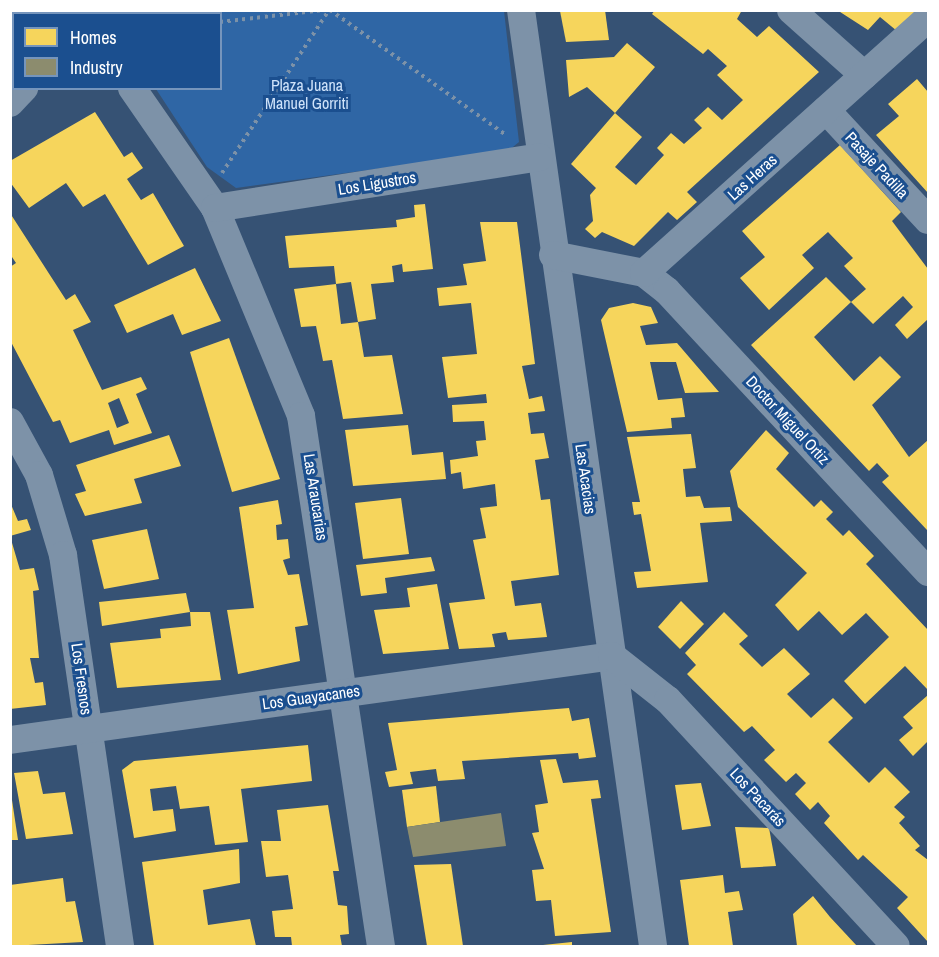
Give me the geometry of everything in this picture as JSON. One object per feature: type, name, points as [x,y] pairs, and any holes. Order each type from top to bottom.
[{"type":"street","name":"Las Acacias","points":[[521,10],[539,157],[653,946]]},
{"type":"street","points":[[791,10],[864,75]]},
{"type":"street","name":"Las Heras","points":[[644,273],[928,18]]},
{"type":"street","points":[[10,103],[22,90]]},
{"type":"street","name":"Las Araucarias","points":[[133,90],[215,208],[301,416],[345,693],[381,946]]},
{"type":"street","name":"Pasaje Padilla","points":[[826,110],[928,220]]},
{"type":"street","name":"Los Ligustros","points":[[215,208],[539,157]]},
{"type":"street","points":[[553,255],[644,273]]},
{"type":"street","name":"Doctor Miguel Ortiz","points":[[644,273],[667,291],[928,572]]},
{"type":"street","name":"Los Fresnos","points":[[10,422],[52,510],[89,729],[120,946]]},
{"type":"street","name":"Los Guayacanes","points":[[10,740],[612,656]]},
{"type":"street","name":"Los Pacarás","points":[[612,656],[668,700],[896,946]]},
{"type":"path","points":[[222,22],[323,10]]},
{"type":"path","points":[[220,176],[329,10],[512,140],[505,146]]},
{"type":"path","points":[[216,172],[226,179]]},
{"type":"green space","name":"Plaza Juana Manuel Gorriti","points":[[124,10],[504,11],[519,142],[508,151],[236,188],[207,167],[157,90],[222,90],[222,12]]},
{"type":"building: Homes","points":[[10,10],[26,10],[12,12],[12,24]]},
{"type":"building: Homes","points":[[605,10],[609,40],[566,42],[560,11]]},
{"type":"building: Homes","points":[[655,10],[742,10],[737,19],[757,37],[769,26],[819,72],[687,192],[697,202],[677,220],[668,212],[634,246],[602,232],[595,238],[585,229],[593,221],[590,195],[596,188],[571,164],[615,113],[642,137],[615,167],[636,185],[664,155],[657,148],[671,133],[684,144],[702,128],[694,120],[708,107],[722,120],[743,100],[717,75],[727,66],[708,49],[703,54],[652,14]]},
{"type":"building: Homes","points":[[837,10],[914,10],[918,14],[897,31],[880,17],[868,30]]},
{"type":"building: Homes","points":[[627,43],[655,67],[615,113],[587,87],[569,97],[566,60],[614,57]]},
{"type":"building: Homes","points":[[917,79],[928,92],[928,193],[876,135],[899,116],[888,104]]},
{"type":"building: Homes","points":[[95,112],[124,157],[132,152],[143,168],[127,179],[141,200],[153,193],[184,246],[148,265],[105,194],[83,207],[66,183],[29,208],[10,182],[10,161]]},
{"type":"building: Homes","points":[[840,145],[901,212],[892,221],[928,269],[928,319],[907,339],[895,325],[913,307],[903,296],[873,324],[851,302],[866,289],[844,266],[853,258],[828,232],[802,255],[814,268],[769,310],[740,278],[765,257],[742,231]]},
{"type":"building: Homes","points":[[425,204],[433,269],[403,272],[402,264],[392,266],[394,282],[371,284],[376,319],[358,322],[351,282],[336,284],[334,266],[289,268],[285,236],[397,227],[396,220],[415,217],[414,205]]},
{"type":"building: Homes","points":[[10,213],[66,300],[75,294],[91,322],[73,330],[102,390],[141,377],[147,389],[136,394],[152,433],[114,445],[109,430],[70,443],[60,420],[53,422],[10,340],[10,267],[16,263],[10,254]],"holes":[[[119,398],[129,423],[117,428],[108,403]]]},
{"type":"building: Homes","points":[[480,222],[517,222],[535,364],[522,366],[529,399],[542,396],[545,411],[528,413],[531,434],[544,433],[549,458],[535,460],[541,500],[550,499],[559,575],[511,581],[515,606],[541,603],[547,637],[508,640],[506,632],[492,634],[495,647],[459,649],[449,603],[485,599],[473,540],[486,538],[480,508],[497,506],[495,484],[463,489],[461,472],[451,474],[450,460],[478,456],[476,441],[486,440],[484,421],[453,422],[452,405],[487,403],[486,394],[448,398],[442,357],[477,354],[471,303],[439,306],[437,288],[467,285],[463,264],[486,261]]},
{"type":"building: Homes","points":[[195,268],[221,321],[182,335],[173,314],[127,333],[114,305]]},
{"type":"building: Homes","points":[[826,277],[851,302],[814,337],[854,381],[880,356],[901,377],[872,405],[909,457],[928,440],[927,530],[882,482],[889,476],[877,463],[869,471],[751,345]]},
{"type":"building: Homes","points":[[336,284],[341,324],[358,322],[364,357],[392,355],[403,414],[343,419],[332,360],[323,361],[316,326],[301,327],[294,289]]},
{"type":"building: Homes","points":[[633,303],[651,307],[658,323],[640,326],[646,345],[677,343],[719,392],[685,393],[676,362],[650,362],[658,400],[682,398],[685,417],[671,418],[672,428],[627,432],[601,320],[609,308]]},
{"type":"building: Homes","points":[[229,338],[280,479],[232,492],[190,352]]},
{"type":"building: Homes","points":[[408,425],[412,455],[443,452],[446,479],[353,486],[345,430]]},
{"type":"building: Homes","points":[[766,430],[789,453],[776,469],[814,507],[821,500],[833,512],[826,519],[843,536],[849,530],[874,556],[866,564],[928,630],[928,690],[905,666],[865,704],[844,681],[889,637],[866,613],[842,635],[819,611],[798,631],[775,605],[807,573],[738,507],[730,471]]},
{"type":"building: Homes","points":[[691,434],[696,468],[683,469],[686,497],[700,496],[704,508],[730,507],[732,521],[700,523],[708,582],[637,588],[634,572],[651,571],[641,514],[634,515],[632,502],[640,502],[627,437]]},
{"type":"building: Homes","points":[[169,435],[181,466],[134,479],[142,503],[85,516],[75,494],[86,491],[76,465]]},
{"type":"building: Homes","points":[[401,498],[409,554],[363,559],[355,503]]},
{"type":"building: Homes","points":[[278,500],[282,524],[276,525],[277,540],[288,539],[290,558],[283,560],[288,575],[299,574],[308,625],[295,627],[300,661],[238,674],[227,610],[254,608],[239,507]]},
{"type":"building: Homes","points":[[10,502],[18,521],[27,519],[31,530],[10,536]]},
{"type":"building: Homes","points":[[147,529],[159,579],[104,589],[92,540]]},
{"type":"building: Homes","points":[[10,536],[20,570],[34,568],[39,590],[33,591],[39,658],[30,658],[35,683],[43,682],[46,705],[10,709]]},
{"type":"building: Homes","points":[[431,557],[435,571],[385,578],[387,593],[361,596],[356,565]]},
{"type":"building: Homes","points":[[437,584],[449,649],[383,654],[374,610],[410,607],[407,588]]},
{"type":"building: Homes","points":[[186,593],[190,612],[102,626],[99,602]]},
{"type":"building: Homes","points":[[681,601],[704,624],[680,649],[658,627]]},
{"type":"building: Homes","points":[[190,612],[210,612],[221,680],[117,688],[110,643],[161,638],[160,629],[191,626]]},
{"type":"building: Homes","points":[[724,612],[748,636],[739,644],[762,667],[784,648],[810,674],[787,694],[811,718],[833,698],[853,718],[828,742],[869,783],[885,767],[910,792],[894,807],[905,817],[899,823],[920,846],[915,850],[928,860],[928,942],[897,908],[908,897],[863,855],[858,860],[824,823],[830,816],[818,802],[810,810],[795,794],[806,783],[796,773],[786,782],[764,760],[775,750],[752,726],[744,732],[687,674],[696,665],[685,653]]},
{"type":"building: Homes","points":[[928,695],[928,741],[913,756],[899,740],[913,728],[903,717]]},
{"type":"building: Homes","points":[[569,708],[572,721],[589,718],[596,757],[579,759],[578,753],[462,761],[465,779],[438,781],[436,769],[410,772],[413,784],[389,787],[385,772],[397,770],[388,723]]},
{"type":"building: Homes","points":[[308,745],[312,781],[241,789],[248,842],[215,845],[209,806],[180,809],[176,786],[150,789],[153,811],[173,809],[176,831],[134,838],[122,770],[134,761]]},
{"type":"building: Homes","points":[[556,759],[563,783],[598,780],[601,798],[591,799],[611,932],[555,936],[551,900],[536,901],[532,870],[544,869],[532,833],[539,832],[535,805],[548,803],[540,760]]},
{"type":"building: Homes","points":[[38,771],[43,794],[65,792],[73,834],[26,839],[14,773]]},
{"type":"building: Homes","points":[[701,783],[711,826],[682,830],[675,785]]},
{"type":"building: Homes","points":[[436,786],[440,822],[407,827],[402,790]]},
{"type":"building: Homes","points":[[10,800],[12,800],[18,840],[10,840]]},
{"type":"building: Homes","points":[[328,805],[339,871],[333,871],[338,905],[347,906],[349,934],[340,935],[342,946],[292,946],[291,937],[275,937],[272,911],[293,909],[288,875],[266,877],[261,841],[281,841],[277,810]]},
{"type":"building: Homes","points":[[735,827],[769,828],[776,866],[741,868]]},
{"type":"building: Homes","points":[[239,849],[240,883],[203,890],[208,925],[250,919],[256,946],[154,946],[142,862]]},
{"type":"building: Homes","points":[[451,864],[463,946],[427,946],[414,865]]},
{"type":"building: Homes","points":[[723,875],[725,893],[739,891],[743,910],[728,912],[733,946],[689,946],[680,880]]},
{"type":"building: Homes","points":[[63,878],[66,902],[75,901],[83,942],[10,946],[10,885]]},
{"type":"building: Homes","points":[[813,896],[857,946],[797,946],[793,914]]},
{"type":"building: Homes","points":[[572,942],[572,946],[543,946],[543,945]]},
{"type":"building: Industry","points":[[501,813],[506,846],[413,857],[407,827]]}]
